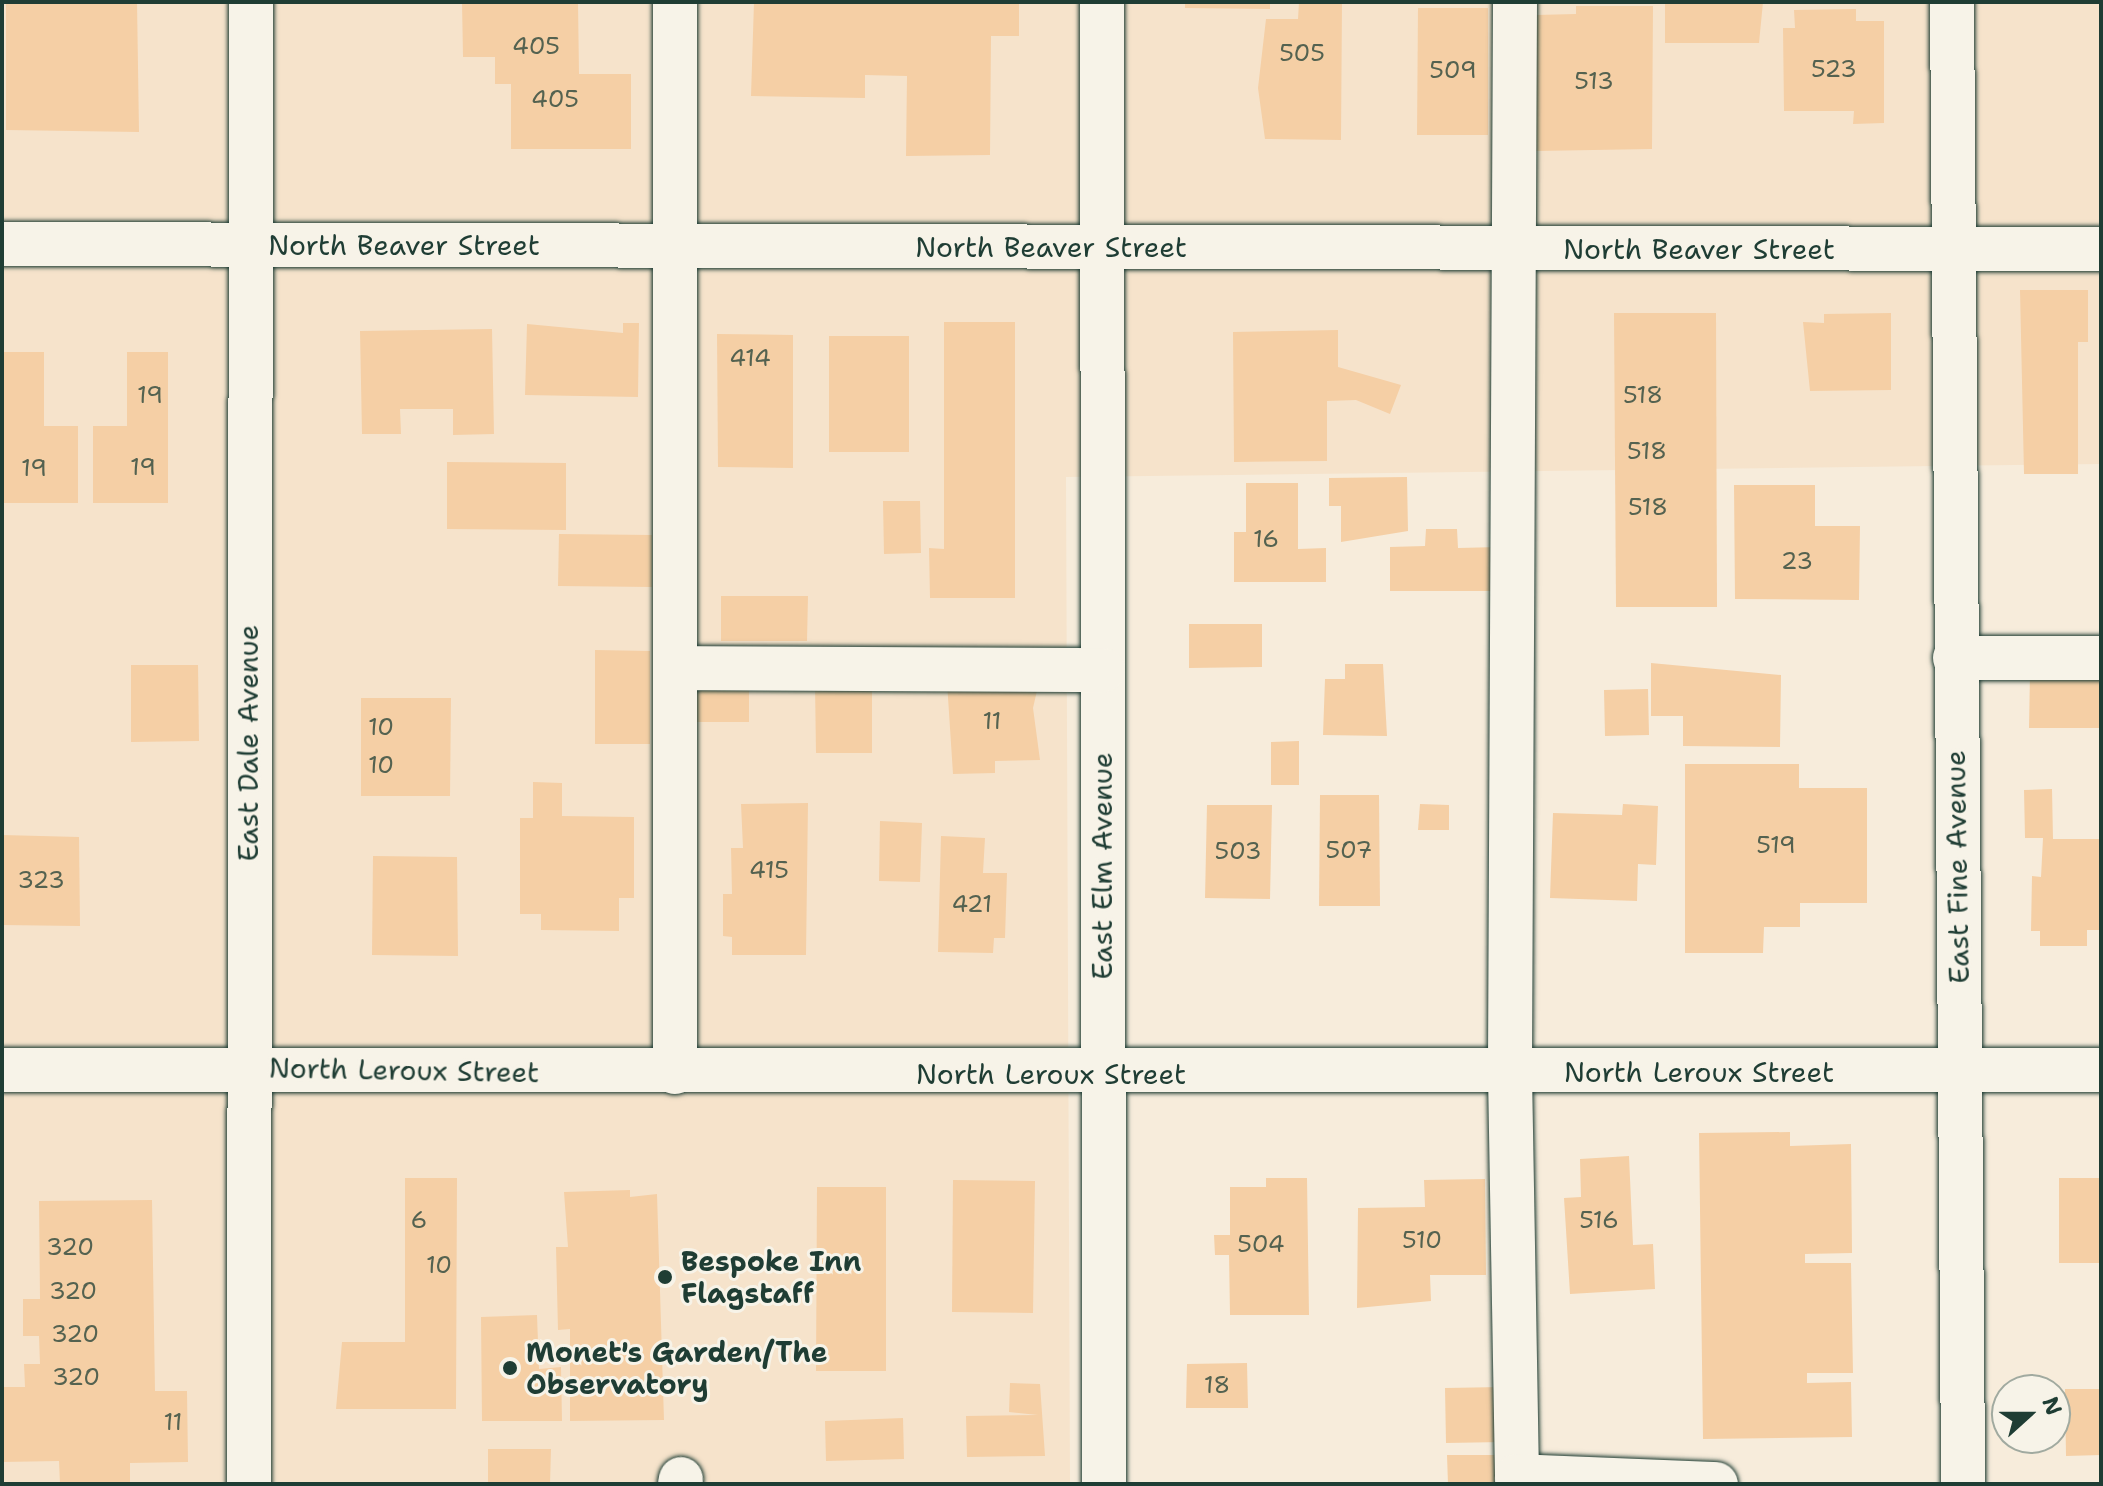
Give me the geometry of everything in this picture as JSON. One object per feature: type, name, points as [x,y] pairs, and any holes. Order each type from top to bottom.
[{"type":"street","name":"East Dale Avenue","points":[[249,1484],[248,245],[251,2]]},
{"type":"street","points":[[675,2],[675,1072]]},
{"type":"street","name":"East Elm Avenue","points":[[1102,2],[1101,1075],[1104,1484]]},
{"type":"street","points":[[1515,2],[1510,1074],[1517,1480],[1716,1484]]},
{"type":"street","name":"East Fine Avenue","points":[[1952,2],[1963,1484]]},
{"type":"street","name":"North Beaver Street","points":[[2,244],[2101,249]]},
{"type":"street","points":[[1955,658],[2101,658]]},
{"type":"street","points":[[675,668],[1103,670]]},
{"type":"street","name":"North Leroux Street","points":[[2,1070],[247,1068],[1101,1075],[2101,1070]]},
{"type":"shaded area","points":[[2,2],[2101,2],[2101,464],[1066,477],[1070,1484],[2,1484]]},
{"type":"building","points":[[6,2],[137,2],[139,132],[6,130]]},
{"type":"building","points":[[462,2],[578,2],[579,74],[631,74],[631,149],[511,149],[511,84],[495,84],[495,57],[463,57]]},
{"type":"building","points":[[754,2],[1019,2],[1019,36],[991,36],[990,155],[906,156],[907,76],[865,75],[865,98],[751,96]]},
{"type":"building","points":[[1185,2],[1270,2],[1270,9],[1185,8]]},
{"type":"building","points":[[1299,2],[1342,2],[1341,140],[1265,139],[1258,88],[1266,19],[1298,19]]},
{"type":"building","points":[[1665,2],[1763,2],[1759,43],[1665,43]]},
{"type":"building","points":[[1576,6],[1653,6],[1652,149],[1535,151],[1536,15],[1576,14]]},
{"type":"building","points":[[1418,8],[1488,8],[1488,135],[1417,135]]},
{"type":"building","points":[[1856,9],[1856,21],[1884,21],[1884,123],[1853,124],[1854,111],[1784,111],[1783,28],[1795,28],[1794,10]]},
{"type":"building","points":[[2020,290],[2088,290],[2088,342],[2078,342],[2078,474],[2024,474]]},
{"type":"building","points":[[1614,313],[1716,313],[1717,607],[1616,607]]},
{"type":"building","points":[[1891,313],[1891,390],[1810,391],[1803,322],[1824,323],[1824,314]]},
{"type":"building","points":[[944,322],[1015,322],[1015,598],[930,598],[929,548],[944,549]]},
{"type":"building","points":[[623,323],[639,323],[638,397],[525,395],[527,324],[623,333]]},
{"type":"building","points":[[492,329],[494,434],[453,435],[453,409],[400,409],[401,434],[362,434],[360,331]]},
{"type":"building","points":[[1338,330],[1338,367],[1401,385],[1390,414],[1356,400],[1327,401],[1327,461],[1234,462],[1233,332]]},
{"type":"building","points":[[717,334],[793,335],[793,468],[718,467]]},
{"type":"building","points":[[829,336],[909,336],[909,452],[829,452]]},
{"type":"building","points":[[4,352],[44,352],[44,426],[78,426],[78,503],[3,503]]},
{"type":"building","points":[[127,352],[168,352],[168,503],[93,503],[93,426],[127,426]]},
{"type":"building","points":[[447,462],[566,463],[566,530],[447,529]]},
{"type":"building","points":[[1407,477],[1408,531],[1341,542],[1341,506],[1329,506],[1329,478]]},
{"type":"building","points":[[1246,483],[1298,483],[1298,549],[1326,548],[1326,582],[1234,582],[1234,532],[1246,532]]},
{"type":"building","points":[[1734,485],[1815,485],[1815,526],[1860,526],[1859,600],[1735,599]]},
{"type":"building","points":[[883,501],[920,501],[921,553],[884,554]]},
{"type":"building","points":[[1426,529],[1457,529],[1458,548],[1499,547],[1499,591],[1390,591],[1390,547],[1425,546]]},
{"type":"building","points":[[559,534],[652,535],[652,587],[558,586]]},
{"type":"building","points":[[721,596],[808,596],[807,641],[721,641]]},
{"type":"building","points":[[1189,624],[1262,624],[1262,667],[1189,668]]},
{"type":"building","points":[[595,650],[650,651],[650,744],[595,744]]},
{"type":"building","points":[[1651,663],[1781,675],[1780,747],[1683,746],[1683,716],[1651,716]]},
{"type":"building","points":[[1345,664],[1383,664],[1387,736],[1323,735],[1325,679],[1345,679]]},
{"type":"building","points":[[131,665],[198,665],[199,741],[131,742]]},
{"type":"building","points":[[2101,668],[2101,728],[2029,728],[2030,674]]},
{"type":"building","points":[[686,670],[749,671],[749,722],[686,722]]},
{"type":"building","points":[[947,682],[1039,682],[1033,708],[1040,760],[995,761],[995,773],[953,774]]},
{"type":"building","points":[[815,684],[872,684],[872,753],[816,753]]},
{"type":"building","points":[[1648,689],[1649,735],[1605,736],[1604,690]]},
{"type":"building","points":[[361,698],[451,698],[450,796],[361,796]]},
{"type":"building","points":[[1299,741],[1299,785],[1271,785],[1271,742]]},
{"type":"building","points":[[1685,764],[1799,764],[1799,788],[1867,788],[1867,903],[1800,903],[1800,927],[1764,927],[1763,953],[1685,953]]},
{"type":"building","points":[[533,782],[562,783],[562,816],[634,817],[634,898],[619,898],[619,931],[541,930],[541,914],[520,914],[520,818],[533,818]]},
{"type":"building","points":[[2052,789],[2053,839],[2101,839],[2101,930],[2087,930],[2087,946],[2040,946],[2040,931],[2031,931],[2032,876],[2041,877],[2043,838],[2025,838],[2024,790]]},
{"type":"building","points":[[1320,795],[1379,795],[1380,906],[1319,906]]},
{"type":"building","points":[[808,803],[806,955],[732,955],[732,937],[723,936],[723,894],[732,894],[731,848],[743,848],[741,804]]},
{"type":"building","points":[[1420,804],[1449,805],[1449,830],[1418,830]]},
{"type":"building","points":[[1623,804],[1658,806],[1656,865],[1638,864],[1637,901],[1550,898],[1553,813],[1622,815]]},
{"type":"building","points":[[1207,805],[1272,805],[1270,899],[1205,898]]},
{"type":"building","points":[[880,821],[922,823],[920,882],[879,881]]},
{"type":"building","points":[[2,835],[79,837],[80,926],[2,925]]},
{"type":"building","points":[[941,836],[985,838],[983,873],[1007,873],[1005,938],[994,938],[993,953],[938,952]]},
{"type":"building","points":[[373,856],[457,857],[458,956],[372,955]]},
{"type":"building","points":[[1790,1132],[1790,1146],[1851,1144],[1852,1253],[1805,1254],[1805,1263],[1851,1263],[1853,1373],[1807,1373],[1807,1383],[1851,1382],[1852,1437],[1703,1439],[1699,1133]]},
{"type":"building","points":[[1629,1156],[1633,1245],[1653,1244],[1655,1289],[1570,1294],[1564,1198],[1581,1197],[1580,1159]]},
{"type":"building","points":[[405,1178],[457,1178],[456,1409],[336,1409],[342,1342],[405,1342]]},
{"type":"building","points":[[1266,1178],[1307,1178],[1309,1315],[1230,1315],[1229,1255],[1215,1255],[1214,1235],[1230,1235],[1230,1187],[1266,1187]]},
{"type":"building","points":[[2059,1178],[2101,1178],[2101,1263],[2059,1263]]},
{"type":"building","points":[[1485,1179],[1486,1275],[1430,1275],[1431,1301],[1357,1308],[1358,1208],[1425,1207],[1424,1180]]},
{"type":"building","points":[[953,1180],[1035,1181],[1033,1313],[952,1312]]},
{"type":"building","points":[[817,1187],[886,1187],[886,1371],[816,1371]]},
{"type":"building","points":[[630,1190],[630,1197],[657,1194],[664,1420],[570,1421],[570,1329],[558,1330],[556,1247],[568,1247],[564,1192]]},
{"type":"building","points":[[152,1200],[155,1391],[187,1391],[188,1462],[130,1463],[130,1484],[60,1484],[59,1461],[2,1462],[2,1387],[25,1387],[24,1364],[40,1364],[39,1336],[23,1336],[23,1299],[40,1299],[39,1201]]},
{"type":"building","name":"Monet's Garden/The Observatory","points":[[537,1315],[539,1369],[561,1367],[562,1421],[482,1421],[481,1317]]},
{"type":"building","points":[[1247,1363],[1248,1408],[1186,1408],[1187,1364]]},
{"type":"building","points":[[1010,1383],[1040,1384],[1045,1456],[967,1457],[966,1416],[1038,1415],[1009,1412]]},
{"type":"building","points":[[1502,1387],[1503,1442],[1446,1443],[1445,1388]]},
{"type":"building","points":[[2071,1389],[2101,1389],[2101,1455],[2066,1456],[2071,1454]]},
{"type":"building","points":[[903,1418],[904,1459],[826,1461],[825,1421]]},
{"type":"building","points":[[488,1449],[551,1449],[550,1484],[488,1484]]},
{"type":"building","points":[[1447,1455],[1500,1455],[1501,1484],[1448,1484]]},
{"type":"place","name":"Bespoke Inn Flagstaff","points":[[665,1277]]},
{"type":"place","name":"Monet's Garden/The Observatory","points":[[510,1368]]}]
